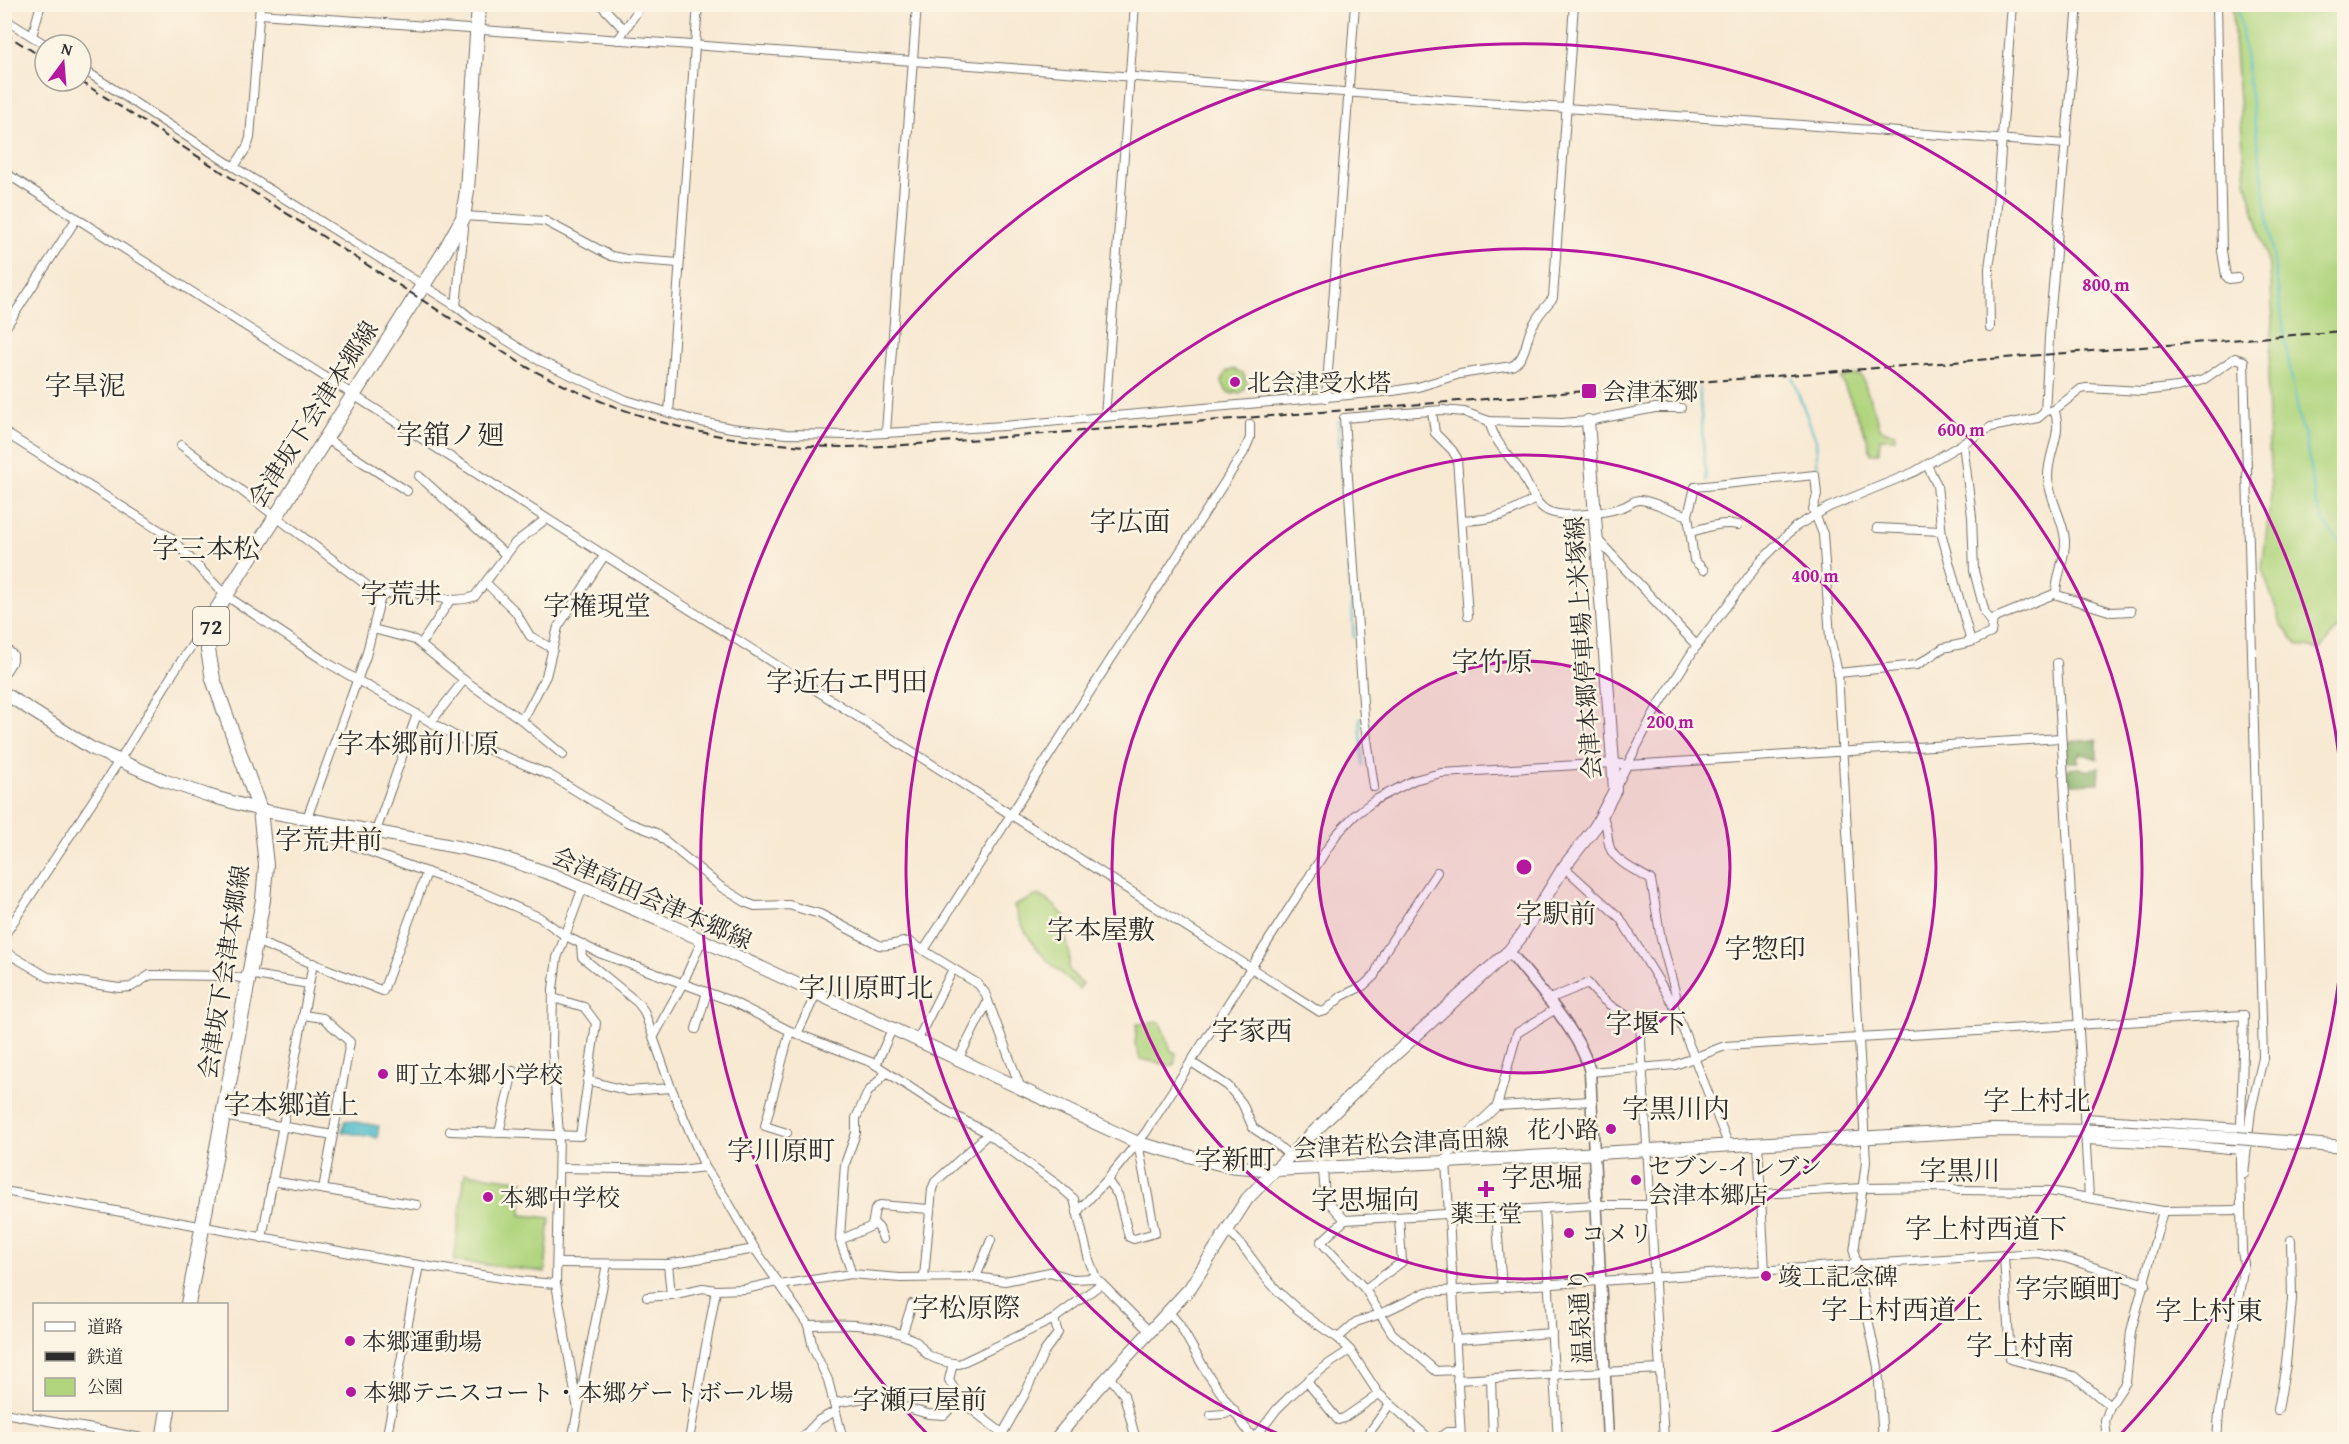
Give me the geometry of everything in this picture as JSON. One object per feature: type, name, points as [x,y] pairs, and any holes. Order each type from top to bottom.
[{"type":"main road","name":"会津坂下会津本郷線","points":[[188,1303],[263,900],[266,865],[260,810],[213,680],[208,650],[214,614],[462,219],[467,190],[479,4]]},
{"type":"main road","name":"会津本郷停車場上米塚線","points":[[1275,1170],[1378,1070],[1509,951],[1520,938],[1564,867],[1602,816],[1614,790],[1614,763],[1588,421]]},
{"type":"main road","name":"会津高田会津本郷線","points":[[4,693],[91,748],[197,792],[260,810],[500,857],[583,887],[702,940],[1138,1143],[1220,1164],[1275,1170]]},
{"type":"main road","name":"会津若松会津高田線","points":[[1054,1440],[1149,1331],[1190,1288],[1247,1199],[1275,1170],[1993,1130],[2085,1129],[2344,1147]]},
{"type":"main road","points":[[163,1440],[168,1411]]},
{"type":"street","points":[[4,19],[32,36],[41,4]]},
{"type":"street","points":[[600,4],[620,25],[626,28]]},
{"type":"street","points":[[618,40],[642,4]]},
{"type":"street","points":[[669,413],[698,4]]},
{"type":"street","points":[[886,432],[917,4]]},
{"type":"street","points":[[1105,417],[1135,4]]},
{"type":"street","points":[[1326,398],[1355,4]]},
{"type":"street","points":[[93,76],[234,168],[456,306],[486,328],[558,370],[626,400],[731,428],[786,434],[828,435],[1004,426],[1326,398],[1418,387],[1460,374],[1512,366],[1518,363],[1532,327],[1553,298],[1574,4]]},
{"type":"street","points":[[1990,328],[1989,268],[2003,140],[2012,4]]},
{"type":"street","points":[[2056,594],[2056,578],[2065,540],[2048,480],[2050,459],[2059,426],[2050,411],[2050,327],[2078,4]]},
{"type":"street","points":[[2217,4],[2222,251],[2226,276],[2229,279],[2237,278]]},
{"type":"street","points":[[234,168],[250,138],[260,9],[478,30],[1348,92],[1567,110],[2066,144]]},
{"type":"street","points":[[4,172],[1320,1012],[1325,1011],[1342,996],[1363,986],[1374,976],[1385,951],[1437,872]]},
{"type":"street","points":[[4,330],[77,218]]},
{"type":"street","points":[[456,306],[464,228],[462,219],[545,221],[611,256],[680,263]]},
{"type":"street","points":[[1614,790],[1654,713],[1697,646],[1760,563],[1795,527],[1829,507],[1928,465],[1991,427],[2038,418],[2087,387],[2161,390],[2203,380],[2235,358],[2244,362],[2263,1058],[2251,1110],[2241,1189]]},
{"type":"street","points":[[1374,787],[1364,718],[1344,418],[1454,411],[1489,421],[1562,423],[1588,421],[1655,408],[1681,408]]},
{"type":"street","points":[[1431,411],[1436,434],[1452,450],[1456,458],[1468,616]]},
{"type":"street","points":[[1489,421],[1497,442],[1518,468],[1540,507],[1554,514],[1595,513],[1625,507],[1642,500],[1668,511],[1688,515]]},
{"type":"street","points":[[924,950],[1244,452],[1250,438],[1250,424]]},
{"type":"street","points":[[4,432],[170,537],[225,595],[326,662],[431,722],[488,751],[550,775],[627,822],[649,829],[722,887],[747,903],[761,907],[789,905],[820,914],[879,945],[886,946],[905,941],[924,950],[978,984],[985,993],[1022,1090]]},
{"type":"street","points":[[325,438],[407,491]]},
{"type":"street","points":[[1838,673],[1917,665],[1943,648],[1971,642],[1991,633],[1991,621],[1985,613],[1974,571],[1972,517],[1963,443]]},
{"type":"street","points":[[181,445],[381,597]]},
{"type":"street","points":[[1928,465],[1939,492],[1941,531],[1971,642]]},
{"type":"street","points":[[1704,570],[1694,560],[1688,515],[1697,485],[1815,475],[1817,495],[1813,509],[1823,534],[1830,638],[1838,673],[1860,1038],[1866,1167],[1854,1244],[1856,1265],[1878,1367],[1883,1440]]},
{"type":"street","points":[[419,476],[506,554]]},
{"type":"street","points":[[1462,521],[1497,519],[1535,499]]},
{"type":"street","points":[[546,519],[519,539],[476,596],[470,599],[451,599],[396,589],[381,597],[357,679],[309,818],[315,832],[510,903],[581,944],[622,962],[707,992],[758,1013],[794,1032],[876,1065],[988,1134],[1074,1199],[1089,1260],[1099,1281],[1149,1331]]},
{"type":"street","points":[[1690,532],[1717,524],[1738,525]]},
{"type":"street","points":[[1877,528],[1941,531]]},
{"type":"street","points":[[1598,540],[1697,646]]},
{"type":"street","points":[[519,718],[526,714],[546,676],[562,621],[604,556]]},
{"type":"street","points":[[486,583],[515,611],[530,636],[553,649]]},
{"type":"street","points":[[1991,621],[2056,594],[2112,612],[2131,611]]},
{"type":"street","points":[[421,644],[451,599]]},
{"type":"street","points":[[4,936],[119,761],[175,670],[214,614]]},
{"type":"street","points":[[373,629],[415,640],[464,680],[519,718],[562,755]]},
{"type":"street","points":[[4,647],[13,655],[13,660],[4,674]]},
{"type":"street","points":[[2057,663],[2089,1197]]},
{"type":"street","points":[[431,722],[464,680]]},
{"type":"street","points":[[376,831],[417,714]]},
{"type":"street","points":[[1077,1212],[1138,1143],[1336,835],[1355,815],[1395,788],[1441,773],[1614,763],[1628,765],[2061,738]]},
{"type":"street","points":[[1602,816],[1608,825],[1610,848],[1616,857],[1652,880],[1661,939],[1676,995],[1673,1004]]},
{"type":"street","points":[[1564,867],[1620,918],[1673,1004],[1729,1146]]},
{"type":"street","points":[[255,941],[383,991],[427,872]]},
{"type":"street","points":[[578,1410],[556,1284],[559,1134],[552,1047],[557,958],[583,887]]},
{"type":"street","points":[[654,1036],[683,984],[702,940]]},
{"type":"street","points":[[581,944],[582,957],[638,1003],[644,1011],[671,1088],[705,1167],[755,1249],[808,1325],[813,1348],[828,1380],[843,1440]]},
{"type":"street","points":[[4,951],[48,977],[119,988],[131,987],[150,975],[247,977],[309,984]]},
{"type":"street","points":[[1509,951],[1584,1053],[1590,1072],[1675,1065],[1725,1046],[2244,1015],[2240,1139],[2244,1264],[2219,1413],[2217,1440]]},
{"type":"street","points":[[262,1238],[313,963]]},
{"type":"street","points":[[917,1041],[953,969]]},
{"type":"street","points":[[1547,1000],[1588,983],[1598,997],[1611,1008],[1638,1020],[1664,1440]]},
{"type":"street","points":[[696,1029],[707,992]]},
{"type":"street","points":[[788,1133],[765,1126],[794,1032],[816,994]]},
{"type":"street","points":[[450,1131],[580,1136],[596,1023],[584,1007],[553,998]]},
{"type":"street","points":[[958,1060],[988,1001]]},
{"type":"street","points":[[1436,1440],[1447,1432],[1460,1436],[1446,1162],[1450,1152],[1497,1106],[1514,1036],[1554,1010]]},
{"type":"street","points":[[303,1015],[323,1018],[350,1042],[323,1190]]},
{"type":"street","points":[[876,1065],[892,1029]]},
{"type":"street","points":[[1191,1062],[1228,1086],[1242,1103],[1252,1128],[1289,1155]]},
{"type":"street","points":[[498,1133],[513,1071]]},
{"type":"street","name":"温泉通り","points":[[1590,1072],[1608,1440]]},
{"type":"street","points":[[851,1274],[840,1240],[845,1164],[856,1134],[856,1118],[868,1092],[886,1073]]},
{"type":"street","points":[[587,1080],[628,1091],[671,1088]]},
{"type":"street","points":[[1497,1106],[1591,1101]]},
{"type":"street","points":[[222,1116],[333,1135]]},
{"type":"street","points":[[924,1277],[930,1195],[936,1182],[988,1134]]},
{"type":"street","points":[[1107,1180],[1118,1195],[1128,1236],[1134,1239],[1155,1234],[1138,1143]]},
{"type":"street","points":[[1758,1144],[1765,1271]]},
{"type":"street","points":[[559,1168],[681,1170],[705,1167]]},
{"type":"street","points":[[1323,1169],[1325,1198],[1345,1220]]},
{"type":"street","points":[[272,1181],[417,1205]]},
{"type":"street","points":[[1761,1194],[1863,1188],[1945,1187],[1958,1190],[2039,1191],[2089,1197],[2163,1211],[2241,1210]]},
{"type":"street","points":[[4,1191],[419,1265],[520,1281],[556,1284]]},
{"type":"street","points":[[1457,1370],[1436,1371],[1392,1333],[1365,1289],[1321,1242],[1345,1220],[1595,1205],[1650,1204]]},
{"type":"street","points":[[840,1240],[870,1228],[874,1223],[875,1209],[880,1205],[929,1209]]},
{"type":"street","points":[[1544,1208],[1558,1440]]},
{"type":"street","points":[[2107,1440],[2105,1421],[2109,1406],[2126,1382],[2128,1347],[2163,1211]]},
{"type":"street","points":[[1496,1212],[1502,1288]]},
{"type":"street","points":[[1365,1289],[1402,1262],[1399,1217]]},
{"type":"street","points":[[874,1223],[879,1228],[883,1239]]},
{"type":"street","points":[[1227,1230],[1238,1239],[1263,1273],[1296,1309],[1338,1338],[1350,1350],[1379,1394],[1431,1440]]},
{"type":"street","points":[[976,1277],[991,1240]]},
{"type":"street","points":[[2278,1410],[2286,1364],[2292,1299],[2291,1240]]},
{"type":"street","points":[[557,1263],[668,1264],[755,1249]]},
{"type":"street","points":[[1338,1338],[1356,1322],[1380,1314],[1426,1292],[1452,1290],[2049,1254],[2146,1284]]},
{"type":"street","points":[[2004,1256],[2010,1359],[2074,1376],[2109,1406]]},
{"type":"street","points":[[572,1440],[607,1264]]},
{"type":"street","points":[[668,1264],[671,1295]]},
{"type":"street","points":[[386,1440],[419,1265]]},
{"type":"street","points":[[647,1297],[671,1295],[703,1288],[745,1289],[851,1274],[900,1278],[976,1277],[1005,1281],[1050,1272],[1073,1279],[1099,1281]]},
{"type":"street","points":[[808,1325],[872,1326],[919,1342],[927,1354],[953,1363],[964,1362],[1054,1319],[1099,1281]]},
{"type":"street","points":[[688,1440],[716,1290]]},
{"type":"street","points":[[902,1335],[912,1304],[941,1308]]},
{"type":"street","points":[[1169,1312],[1179,1324],[1206,1373],[1254,1439],[1269,1423],[1278,1408],[1325,1366],[1350,1350]]},
{"type":"street","points":[[953,1363],[949,1380],[960,1399],[1001,1438],[1044,1352],[1059,1333],[1054,1319]]},
{"type":"street","points":[[1455,1340],[1552,1333]]},
{"type":"street","points":[[1457,1380],[1660,1369]]},
{"type":"street","points":[[1109,1376],[1124,1395],[1136,1440]]},
{"type":"street","points":[[1491,1378],[1493,1440]]},
{"type":"street","points":[[1308,1383],[1338,1420],[1379,1394]]},
{"type":"street","points":[[800,1440],[835,1407],[878,1396],[894,1404],[936,1416],[944,1415],[960,1399]]},
{"type":"street","points":[[1364,1440],[1390,1404]]},
{"type":"street","points":[[1211,1415],[1225,1414],[1234,1410]]},
{"type":"street","points":[[4,1413],[153,1440]]},
{"type":"green space","points":[[2233,5],[2344,5],[2344,622],[2319,650],[2298,645],[2282,626],[2262,569],[2271,494],[2267,390],[2273,322],[2270,270],[2246,181]]},
{"type":"green space","name":"北会津受水塔","points":[[1233,369],[1243,373],[1247,383],[1244,390],[1238,394],[1235,391],[1234,394],[1227,392],[1222,382],[1226,372]]},
{"type":"green space","points":[[1279,373],[1320,375],[1319,394],[1277,397]]},
{"type":"green space","points":[[1853,375],[1862,376],[1880,428],[1895,433],[1895,439],[1880,438],[1879,453],[1871,454],[1868,441],[1841,378]]},
{"type":"green space","points":[[2097,741],[2097,759],[2081,753],[2077,757],[2079,762],[2068,762],[2066,759],[2067,742]]},
{"type":"green space","points":[[2099,767],[2098,783],[2072,784],[2067,777],[2068,769],[2079,768],[2087,771]]},
{"type":"green space","points":[[1038,895],[1054,905],[1068,920],[1061,928],[1068,948],[1069,970],[1082,984],[1079,989],[1040,952],[1020,920],[1014,906]]},
{"type":"green space","points":[[1160,1022],[1171,1051],[1176,1053],[1174,1066],[1140,1059],[1135,1044],[1137,1024]]},
{"type":"green space","points":[[465,1173],[524,1181],[521,1215],[550,1218],[545,1272],[454,1261]]},
{"type":"water","points":[[345,1120],[379,1126],[377,1138],[342,1132]]},
{"type":"waterway","points":[[2238,4],[2287,353],[2301,427],[2305,435],[2316,505],[2325,523],[2344,548]]},
{"type":"waterway","points":[[1792,377],[1816,440],[1818,475]]},
{"type":"waterway","points":[[1699,386],[1706,481]]},
{"type":"waterway","points":[[1338,421],[1354,637]]},
{"type":"waterway","points":[[1360,717],[1363,765]]},
{"type":"railway","points":[[4,33],[33,51]]},
{"type":"railway","points":[[93,89],[525,366],[571,389],[617,407],[708,434],[755,441],[803,446],[904,445],[2344,331]]},
{"type":"place","name":"北会津受水塔","points":[[1235,382]]},
{"type":"place","name":"会津本郷","points":[[1589,391]]},
{"type":"place","name":"町立本郷小学校","points":[[383,1074]]},
{"type":"place","name":"花小路","points":[[1611,1129]]},
{"type":"place","name":"セブン-イレブン 会津本郷店","points":[[1636,1180]]},
{"type":"place","name":"薬王堂","points":[[1486,1189]]},
{"type":"place","name":"本郷中学校","points":[[488,1197]]},
{"type":"place","name":"コメリ","points":[[1569,1233]]},
{"type":"place","name":"竣工記念碑","points":[[1766,1276]]},
{"type":"place","name":"本郷運動場","points":[[350,1341]]},
{"type":"place","name":"本郷テニスコート・本郷ゲートボール場","points":[[351,1392]]},
{"type":"district","name":"字旱泥","points":[[85,385]]},
{"type":"district","name":"字舘ノ廻","points":[[450,434]]},
{"type":"district","name":"字広面","points":[[1130,521]]},
{"type":"district","name":"字三本松","points":[[206,548]]},
{"type":"district","name":"字荒井","points":[[401,593]]},
{"type":"district","name":"字権現堂","points":[[597,605]]},
{"type":"district","name":"字竹原","points":[[1492,661]]},
{"type":"district","name":"字近右エ門田","points":[[847,681]]},
{"type":"district","name":"字本郷前川原","points":[[418,743]]},
{"type":"district","name":"字荒井前","points":[[329,839]]},
{"type":"district","name":"字駅前","points":[[1556,913]]},
{"type":"district","name":"字本屋敷","points":[[1101,929]]},
{"type":"district","name":"字惣印","points":[[1765,948]]},
{"type":"district","name":"字川原町北","points":[[866,987]]},
{"type":"district","name":"字堰下","points":[[1646,1023]]},
{"type":"district","name":"字家西","points":[[1252,1030]]},
{"type":"district","name":"字上村北","points":[[2037,1100]]},
{"type":"district","name":"字本郷道上","points":[[291,1104]]},
{"type":"district","name":"字黒川内","points":[[1676,1108]]},
{"type":"district","name":"字川原町","points":[[781,1150]]},
{"type":"district","name":"字新町","points":[[1235,1159]]},
{"type":"district","name":"字黒川","points":[[1960,1170]]},
{"type":"district","name":"字思堀","points":[[1542,1177]]},
{"type":"district","name":"字思堀向","points":[[1365,1199]]},
{"type":"district","name":"字上村西道下","points":[[1986,1228]]},
{"type":"district","name":"字宗頤町","points":[[2069,1288]]},
{"type":"district","name":"字松原際","points":[[966,1307]]},
{"type":"district","name":"字上村西道上","points":[[1902,1309]]},
{"type":"district","name":"字上村東","points":[[2209,1310]]},
{"type":"district","name":"字上村南","points":[[2020,1345]]},
{"type":"district","name":"字瀬戸屋前","points":[[920,1399]]}]
